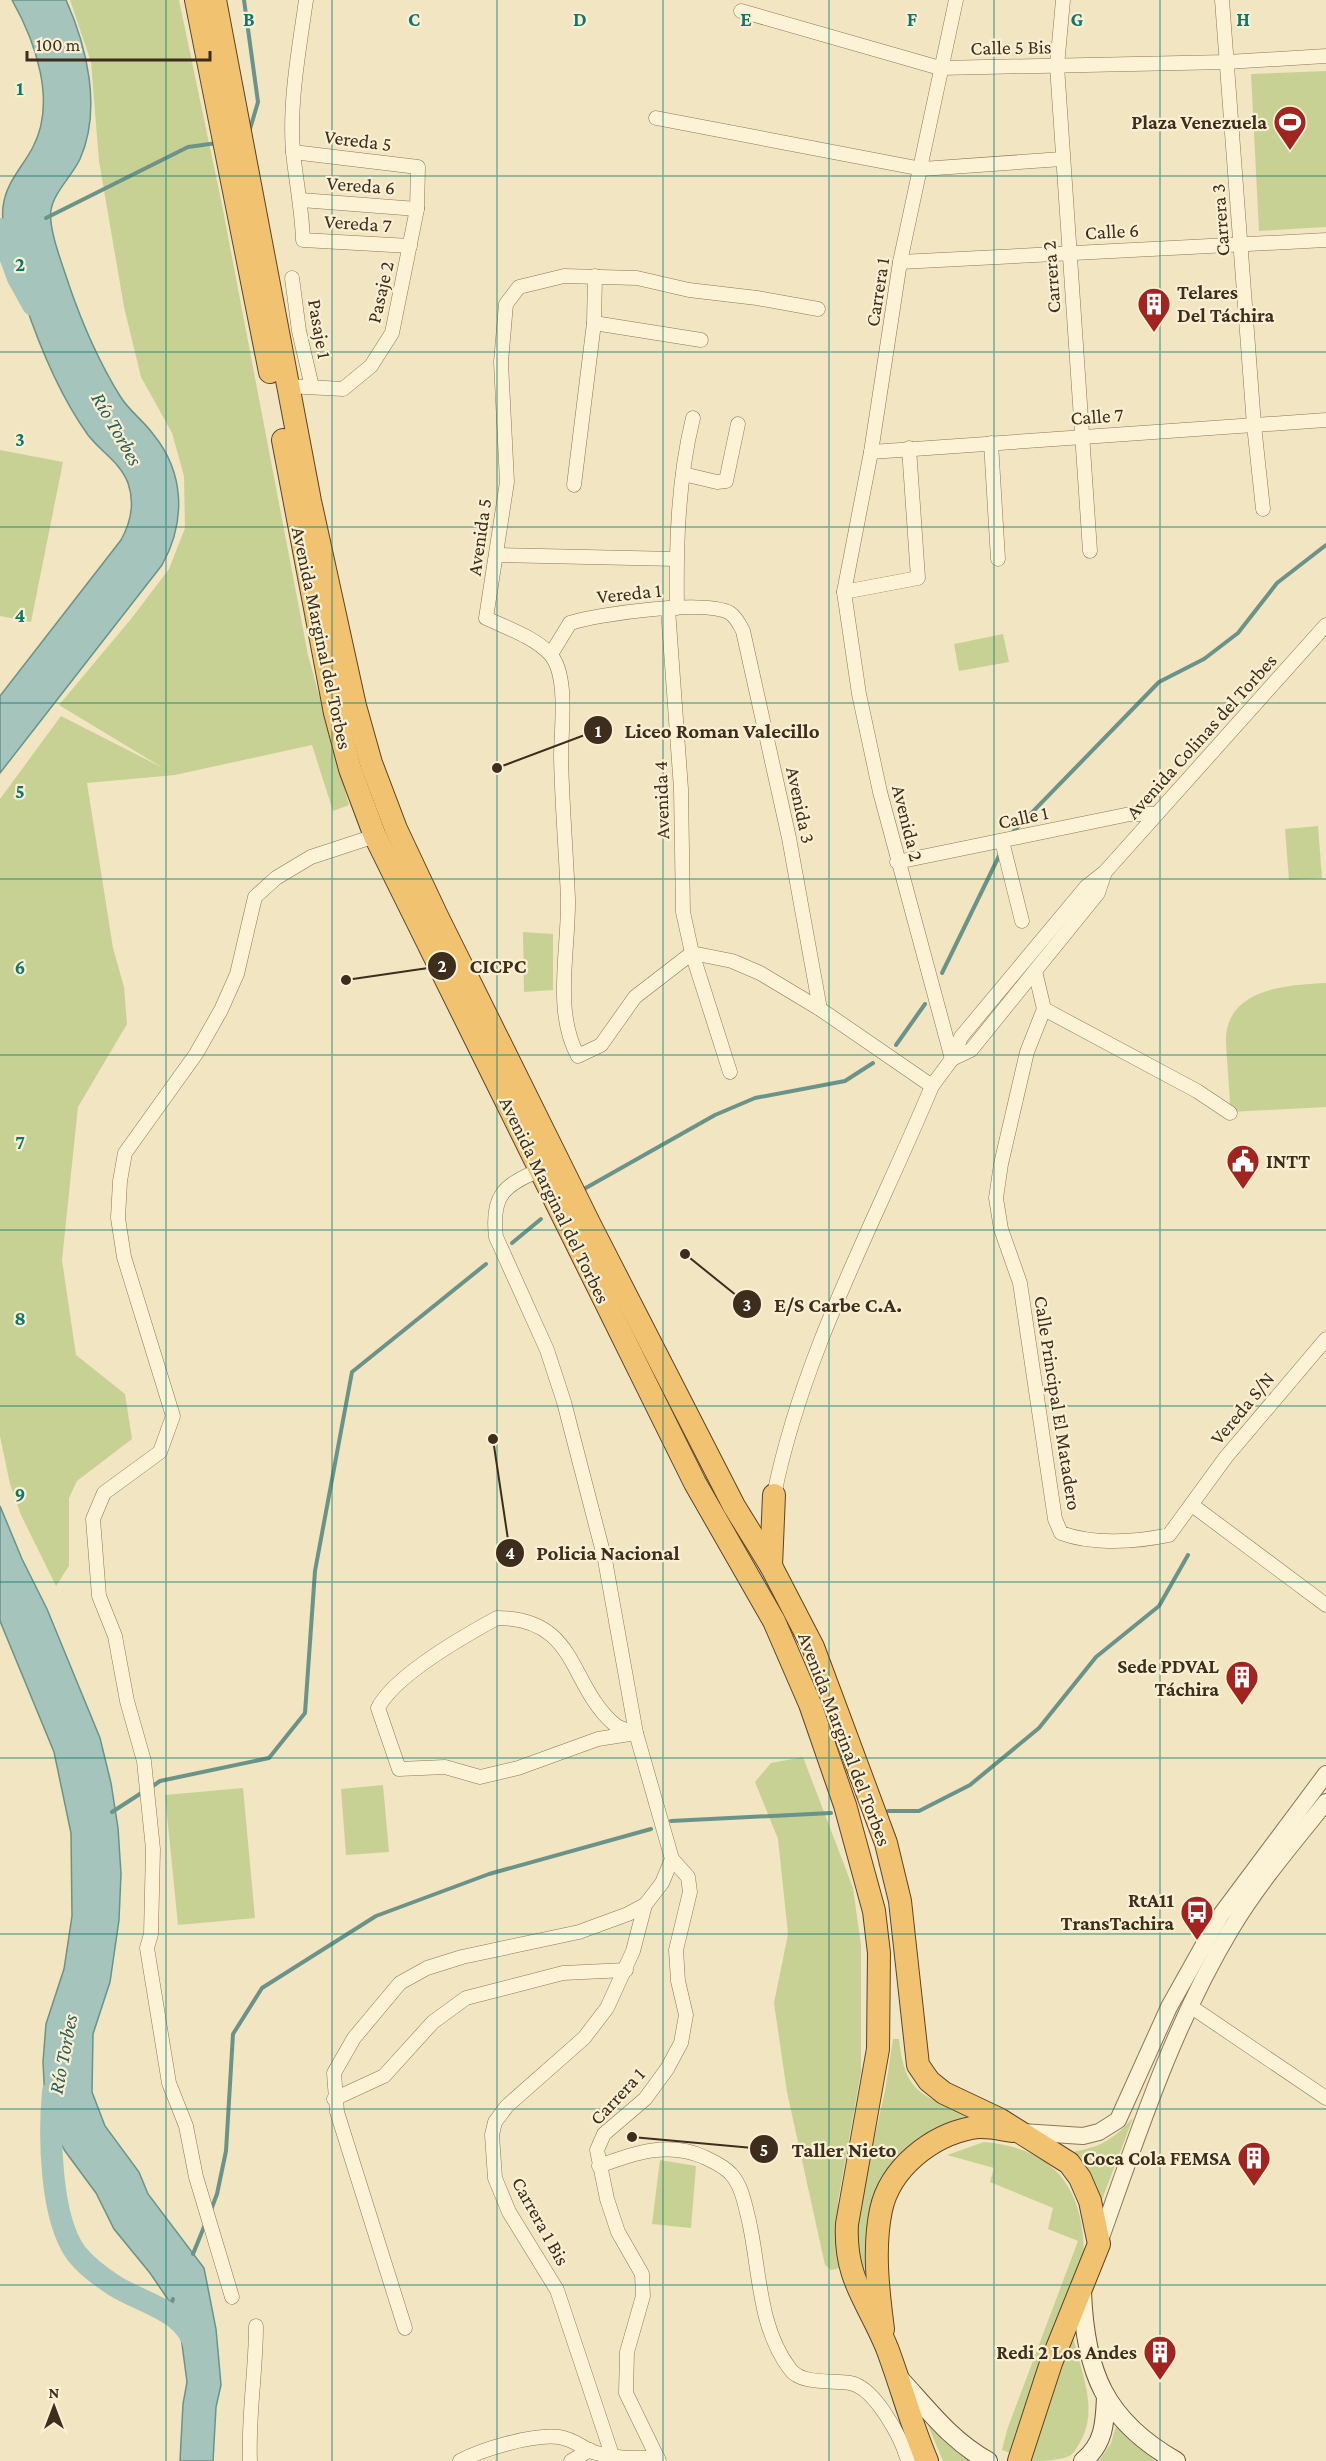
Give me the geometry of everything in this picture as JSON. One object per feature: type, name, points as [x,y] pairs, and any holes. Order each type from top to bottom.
[{"type":"highway","name":"Avenida Marginal del Torbes","points":[[196,0],[266,345],[321,653],[350,769],[375,836],[549,1165],[734,1506],[771,1566],[813,1647],[886,1843],[900,1901],[918,2065],[929,2081],[944,2093],[1022,2132],[1069,2163],[1080,2178],[1090,2200],[1099,2244]]},
{"type":"highway","name":"Avenida Marginal del Torbes","points":[[215,0],[276,311],[287,386],[341,645],[371,763],[396,829],[695,1483],[774,1621],[810,1704],[862,1859],[874,1911],[879,1953],[878,2049],[847,2224],[846,2243],[855,2283],[886,2345],[927,2461]]},
{"type":"highway","points":[[734,1506],[748,1509],[765,1503],[774,1495]]},
{"type":"highway","points":[[771,1566],[774,1495]]},
{"type":"highway","points":[[886,2345],[879,2296],[878,2257],[881,2209],[904,2166],[927,2145],[973,2127],[1022,2132]]},
{"type":"highway","points":[[1019,2461],[1051,2363],[1099,2244]]},
{"type":"main road","points":[[1082,2290],[1086,2346],[1091,2367],[1106,2397],[1132,2429],[1156,2450],[1176,2461]]},
{"type":"main road","points":[[898,2377],[940,2425],[974,2454],[988,2461]]},
{"type":"main road","points":[[1083,2461],[1101,2440],[1105,2422],[1106,2397]]},
{"type":"street","points":[[301,200],[293,152],[296,71],[306,0]]},
{"type":"street","name":"Carrera 1","points":[[844,592],[871,452],[900,262],[922,169],[940,68],[956,0]]},
{"type":"street","name":"Carrera 2","points":[[1063,0],[1057,66],[1090,551]]},
{"type":"street","name":"Carrera 3","points":[[1222,0],[1254,425],[1263,509]]},
{"type":"street","name":"Calle 5 Bis","points":[[741,10],[940,68],[1227,62],[1326,56]]},
{"type":"street","points":[[656,118],[922,169],[1062,159]]},
{"type":"street","name":"Vereda 5","points":[[293,152],[418,167]]},
{"type":"street","name":"Pasaje 2","points":[[287,386],[343,388],[371,366],[392,333],[417,209],[418,167]]},
{"type":"street","name":"Vereda 6","points":[[301,200],[417,209]]},
{"type":"street","name":"Vereda 7","points":[[301,200],[303,240],[410,246]]},
{"type":"street","name":"Calle 6","points":[[900,262],[1326,240]]},
{"type":"street","name":"Avenida 5","points":[[551,654],[523,635],[486,618],[507,482],[501,362],[506,304],[519,286],[564,276],[637,278],[689,290],[757,298],[818,309]]},
{"type":"street","points":[[574,485],[594,323],[595,276]]},
{"type":"street","name":"Pasaje 1","points":[[292,278],[298,332],[312,387]]},
{"type":"street","points":[[594,323],[701,340]]},
{"type":"street","name":"Avenida 4","points":[[693,418],[683,474],[672,608],[681,789],[683,912],[692,953],[730,1072]]},
{"type":"street","name":"Calle 7","points":[[871,452],[1326,420]]},
{"type":"street","points":[[683,474],[717,482],[726,481],[738,424]]},
{"type":"street","points":[[990,443],[998,559]]},
{"type":"street","points":[[844,592],[918,578],[909,448]]},
{"type":"street","points":[[496,555],[676,559]]},
{"type":"street","name":"Avenida 2","points":[[844,592],[859,694],[897,862],[952,1059]]},
{"type":"street","name":"Vereda 1","points":[[551,654],[570,623],[588,617],[672,608],[730,613]]},
{"type":"street","name":"Avenida 3","points":[[730,613],[743,631],[789,838],[820,1010]]},
{"type":"street","name":"Avenida Colinas del Torbes","points":[[774,1495],[783,1446],[831,1313],[932,1086],[952,1059],[961,1037],[1086,887],[1105,872],[1326,625]]},
{"type":"street","points":[[551,654],[559,674],[563,700],[561,756],[568,900],[566,1013],[568,1037],[578,1056],[601,1045],[635,997],[692,953],[732,960],[760,973],[820,1010],[932,1086]]},
{"type":"street","name":"Calle 1","points":[[897,862],[1130,814],[1157,814]]},
{"type":"street","points":[[232,2297],[196,2177],[186,2126],[169,2083],[162,2053],[147,1948],[151,1934],[153,1849],[144,1761],[127,1701],[115,1636],[99,1596],[93,1519],[98,1505],[104,1493],[160,1452],[173,1416],[124,1257],[118,1218],[120,1181],[125,1153],[134,1136],[196,1054],[221,1011],[237,974],[255,897],[276,878],[311,857],[375,836]]},
{"type":"street","points":[[1002,841],[1022,921]]},
{"type":"street","name":"Avenida Colinas del Torbes","points":[[952,1059],[971,1050],[1098,893],[1105,872]]},
{"type":"street","points":[[1035,971],[1044,1009],[1197,1091],[1230,1113]]},
{"type":"street","name":"Calle Principal El Matadero","points":[[1044,1009],[1027,1052],[1001,1164],[996,1198],[1001,1229],[1020,1282],[1055,1519],[1061,1533],[1075,1538],[1090,1540],[1154,1538],[1169,1535],[1192,1505]]},
{"type":"street","name":"Carrera 1","points":[[549,1165],[512,1182],[497,1200],[494,1218],[496,1237],[548,1350],[564,1402],[605,1560],[636,1733],[672,1859],[687,1876],[690,1892],[676,1950],[678,1981],[686,2015],[681,2043],[667,2069],[645,2099],[604,2134],[597,2150],[599,2166],[618,2232],[642,2274],[643,2296],[627,2352],[626,2393],[659,2460]]},
{"type":"street","name":"Vereda S/N","points":[[1192,1505],[1226,1457],[1326,1339]]},
{"type":"street","points":[[1192,1505],[1326,1605]]},
{"type":"street","points":[[497,1618],[507,1618],[538,1626],[550,1634],[564,1647],[579,1675],[615,1726],[636,1733],[598,1739],[518,1768],[480,1777],[445,1767],[399,1769],[378,1708],[382,1699],[418,1667],[477,1629],[497,1618]]},
{"type":"street","points":[[1022,2132],[1083,2136],[1099,2132],[1118,2120],[1169,2007],[1220,1916],[1326,1774]]},
{"type":"street","points":[[1099,2244],[1158,2080],[1190,2006],[1231,1929],[1274,1867],[1326,1802]]},
{"type":"street","points":[[405,2328],[334,2099],[334,2073],[354,2038],[400,1983],[427,1968],[462,1957],[579,1932],[628,1914],[645,1905],[663,1883],[672,1859]]},
{"type":"street","name":"Carrera 1 Bis","points":[[614,2458],[557,2290],[509,2212],[495,2178],[492,2135],[495,2122],[507,2106],[584,2038],[607,2008],[626,1970],[645,1905]]},
{"type":"street","points":[[334,2099],[384,2076],[433,2022],[466,1998],[562,1973],[626,1970]]},
{"type":"street","points":[[1190,2006],[1326,2098]]},
{"type":"street","points":[[599,2166],[636,2152],[662,2148],[691,2151],[718,2164],[732,2175],[744,2199],[754,2242],[763,2307],[780,2354],[791,2372],[801,2377],[852,2383],[866,2391],[898,2435],[908,2461]]},
{"type":"street","points":[[250,2461],[249,2433],[256,2361],[256,2326]]},
{"type":"street","points":[[460,2461],[479,2451],[557,2437],[575,2440],[590,2451],[614,2458],[659,2460]]},
{"type":"street","points":[[571,2461],[590,2451]]},
{"type":"green space","points":[[70,0],[179,0],[222,205],[308,655],[349,805],[333,811],[312,745],[175,775],[87,783],[113,948],[124,987],[127,1024],[78,1107],[62,1260],[76,1355],[125,1394],[132,1439],[77,1481],[69,1498],[69,1566],[56,1586],[21,1515],[10,1484],[0,1436],[0,799],[61,716],[163,768],[59,705],[131,619],[169,569],[185,528],[184,476],[172,433],[141,377],[124,307],[99,161],[91,62]]},
{"type":"green space","name":"Plaza Venezuela","points":[[1326,71],[1326,227],[1259,231],[1251,74]]},
{"type":"green space","points":[[0,450],[63,462],[31,622],[0,616]]},
{"type":"green space","points":[[1003,634],[1009,662],[959,671],[954,644]]},
{"type":"green space","points":[[1318,826],[1322,878],[1289,880],[1285,829]]},
{"type":"green space","points":[[523,932],[553,934],[553,990],[524,992]]},
{"type":"green space","points":[[1326,983],[1326,1107],[1230,1112],[1226,1042],[1228,1024],[1236,1010],[1247,1000],[1277,988]]},
{"type":"green space","points":[[803,1757],[853,1888],[861,1945],[861,2072],[838,2201],[840,2268],[831,2270],[825,2265],[787,2092],[774,2003],[788,1934],[778,1839],[755,1782],[771,1763]]},
{"type":"green space","points":[[383,1785],[389,1852],[346,1855],[341,1789]]},
{"type":"green space","points":[[243,1788],[255,1918],[178,1925],[165,1795]]},
{"type":"green space","points":[[893,2039],[899,2039],[906,2073],[920,2092],[942,2104],[974,2116],[924,2134],[902,2153],[889,2170],[873,2206],[866,2246],[864,2288],[857,2232]]},
{"type":"green space","points":[[1133,2118],[1100,2205],[1087,2171],[1073,2152],[1106,2141]]},
{"type":"green space","points":[[984,2142],[1028,2152],[1059,2174],[1078,2208],[1082,2229],[1084,2253],[1016,2455],[1002,2450],[1007,2430],[1078,2241],[1048,2229],[1053,2208],[990,2182],[994,2168],[947,2155]]},
{"type":"green space","points":[[660,2160],[696,2166],[691,2228],[652,2224]]},
{"type":"green space","points":[[1072,2329],[1086,2387],[1088,2416],[1086,2430],[1071,2455],[1056,2460],[1029,2461]]},
{"type":"green space","points":[[922,2411],[973,2461],[943,2461]]},
{"type":"green space","points":[[1116,2426],[1155,2461],[1099,2461],[1111,2443]]},
{"type":"water","points":[[12,0],[66,0],[74,18],[89,78],[90,120],[87,140],[80,159],[53,203],[51,218],[54,237],[85,328],[112,383],[164,449],[176,481],[178,515],[170,549],[162,565],[0,773],[0,696],[121,540],[129,519],[131,505],[130,490],[125,476],[88,435],[68,404],[51,370],[30,317],[6,242],[3,207],[7,190],[33,147],[40,129],[43,110],[43,91],[35,52]]},
{"type":"water","points":[[0,1506],[22,1559],[47,1609],[100,1738],[111,1783],[118,1828],[121,1874],[119,1920],[110,1982],[93,2034],[92,2092],[105,2126],[139,2172],[148,2194],[204,2268],[216,2329],[221,2385],[216,2407],[213,2461],[180,2461],[183,2404],[187,2382],[178,2314],[150,2273],[114,2229],[96,2193],[65,2151],[52,2127],[45,2101],[43,2062],[46,2024],[64,1969],[72,1916],[71,1833],[54,1752],[0,1621]]},
{"type":"waterway","points":[[244,0],[258,102],[250,129]]},
{"type":"waterway","points":[[46,218],[188,147],[217,143]]},
{"type":"waterway","name":"Río Torbes","points":[[0,229],[18,278],[33,305]]},
{"type":"waterway","points":[[1013,832],[1159,682],[1204,659],[1238,633],[1277,583],[1326,545]]},
{"type":"waterway","points":[[942,973],[1000,854]]},
{"type":"waterway","points":[[896,1045],[925,1004]]},
{"type":"waterway","points":[[584,1189],[715,1115],[755,1098],[845,1081],[873,1063]]},
{"type":"waterway","points":[[512,1243],[541,1219]]},
{"type":"waterway","points":[[150,1788],[160,1781],[269,1758],[305,1713],[315,1571],[352,1372],[486,1264]]},
{"type":"waterway","points":[[888,1811],[919,1811],[970,1785],[1039,1728],[1096,1657],[1159,1606],[1188,1555]]},
{"type":"waterway","points":[[112,1812],[143,1792]]},
{"type":"waterway","points":[[671,1821],[831,1813]]},
{"type":"waterway","points":[[211,2210],[217,2194],[226,2151],[233,2034],[262,1988],[376,1916],[489,1874],[651,1829]]},
{"type":"waterway","name":"Río Torbes","points":[[53,2092],[51,2130],[53,2175],[56,2198],[67,2238],[76,2253],[94,2271],[115,2286],[173,2316],[190,2334],[195,2347]]},
{"type":"waterway","points":[[193,2254],[206,2222]]},
{"type":"waterway","points":[[168,2312],[173,2299]]},
{"type":"place","name":"Plaza Venezuela","points":[[1290,151]]},
{"type":"place","name":"Telares Del Táchira","points":[[1154,333]]},
{"type":"place","name":"Liceo Roman Valecillo","points":[[497,768]]},
{"type":"place","name":"CICPC","points":[[346,980]]},
{"type":"place","name":"INTT","points":[[1243,1190]]},
{"type":"place","name":"E/S Carbe C.A.","points":[[685,1254]]},
{"type":"place","name":"Policia Nacional","points":[[493,1439]]},
{"type":"place","name":"Sede PDVAL Táchira","points":[[1242,1706]]},
{"type":"place","name":"RtA11 TransTachira","points":[[1197,1941]]},
{"type":"place","name":"Taller Nieto","points":[[632,2137]]},
{"type":"place","name":"Coca Cola FEMSA","points":[[1254,2187]]},
{"type":"place","name":"Redi 2 Los Andes","points":[[1160,2381]]}]
